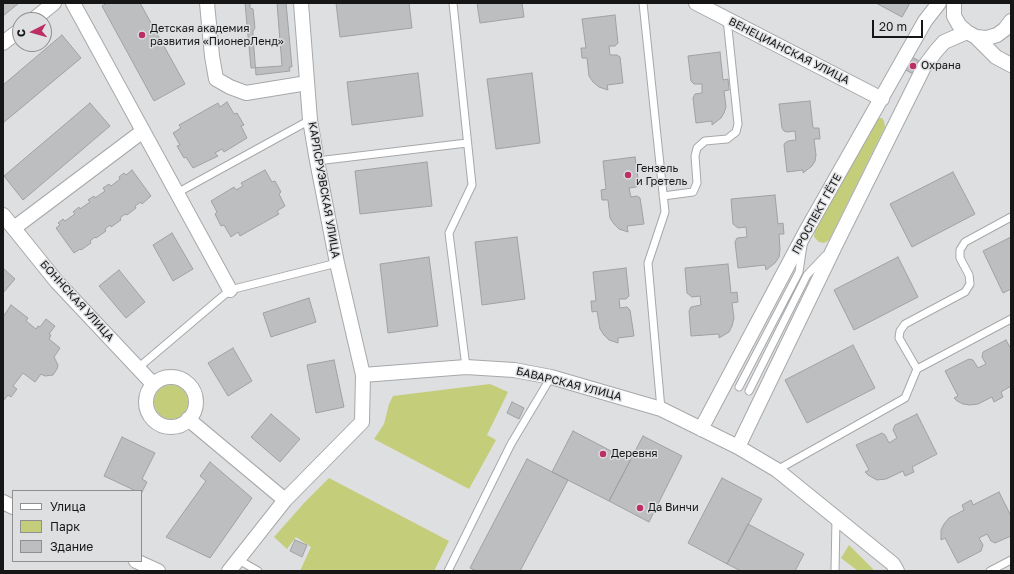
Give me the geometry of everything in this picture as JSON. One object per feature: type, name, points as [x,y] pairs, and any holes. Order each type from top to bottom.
[{"type":"street","points":[[43,12],[54,3]]},
{"type":"street","points":[[73,3],[230,290]]},
{"type":"street","points":[[207,3],[212,56],[216,79],[230,87],[246,93],[308,83]]},
{"type":"street","name":"КАРЛСРУЭВСКАЯ УЛИЦА","points":[[301,3],[310,120],[337,263],[363,375]]},
{"type":"street","name":"ВЕНЕЦИАНСКАЯ УЛИЦА","points":[[696,3],[882,99]]},
{"type":"street","name":"ПРОСПЕКТ ГЁТЕ","points":[[701,429],[806,233],[926,21],[939,3]]},
{"type":"street","points":[[954,3],[954,16],[967,31],[996,58],[1011,65]]},
{"type":"street","points":[[738,447],[835,246],[924,67],[944,42],[967,31],[986,38],[997,35],[1005,29],[1011,21]]},
{"type":"street","points":[[3,44],[12,37]]},
{"type":"street","points":[[14,228],[143,131]]},
{"type":"street","name":"БОННСКАЯ УЛИЦА","points":[[3,215],[57,282],[154,384]]},
{"type":"street","name":"БАВАРСКАЯ УЛИЦА","points":[[363,375],[466,367],[514,370],[551,377],[661,409],[738,447],[777,470],[893,564],[897,571]]},
{"type":"street","points":[[229,571],[285,500],[362,422],[363,375]]},
{"type":"street","points":[[172,376],[187,382],[195,396],[195,409],[188,420],[174,427],[158,424],[148,411],[146,403],[150,387],[164,378],[172,376]]},
{"type":"street","points":[[188,420],[285,500]]},
{"type":"street","points":[[3,502],[12,506]]},
{"type":"street","points":[[138,562],[158,571]]},
{"type":"lane","points":[[453,3],[472,185],[449,233],[466,367]]},
{"type":"lane","points":[[643,3],[665,212],[648,263],[661,409]]},
{"type":"lane","points":[[663,196],[693,192],[697,183],[695,156],[697,148],[705,141],[727,139],[736,132],[738,124],[726,19]]},
{"type":"lane","points":[[177,193],[310,120]]},
{"type":"lane","points":[[317,161],[467,143]]},
{"type":"lane","points":[[917,369],[899,338],[900,331],[904,324],[965,292],[970,284],[969,275],[960,258],[960,250],[965,242],[1011,217]]},
{"type":"lane","points":[[739,387],[798,272],[806,233]]},
{"type":"lane","points":[[749,392],[807,275],[835,246]]},
{"type":"lane","points":[[138,368],[230,290],[337,263]]},
{"type":"lane","points":[[777,470],[905,398],[917,369],[1011,319]]},
{"type":"lane","points":[[448,571],[511,444],[551,377]]},
{"type":"lane","points":[[835,571],[836,519]]},
{"type":"lane","points":[[237,559],[258,571]]},
{"type":"lane","points":[[990,571],[1011,560]]},
{"type":"green space","points":[[877,118],[882,118],[885,127],[829,240],[824,243],[819,242],[814,237],[815,231]]},
{"type":"green space","points":[[490,384],[508,392],[487,435],[496,440],[469,489],[374,439],[384,424],[389,404],[393,396]]},
{"type":"green space","points":[[168,385],[174,385],[183,390],[187,396],[187,408],[183,414],[174,419],[168,419],[159,414],[154,405],[154,399],[159,390]]},
{"type":"green space","points":[[329,478],[449,541],[434,571],[300,571],[311,547],[296,537],[287,549],[274,537]]},
{"type":"green space","points":[[849,545],[874,571],[858,571],[841,558]]},
{"type":"building","points":[[3,3],[19,3],[3,16]]},
{"type":"building","points":[[107,3],[140,3],[185,84],[154,101],[102,6]]},
{"type":"building","points":[[245,3],[277,3],[282,66],[251,68]]},
{"type":"building","points":[[250,3],[286,3],[292,67],[289,67],[290,71],[256,75],[253,36],[253,31],[255,28],[253,9],[250,8]]},
{"type":"building","points":[[336,3],[409,3],[412,28],[340,37]]},
{"type":"building","points":[[477,3],[522,3],[524,17],[480,23]]},
{"type":"building","points":[[876,3],[910,3],[902,17]]},
{"type":"building","points":[[615,15],[618,43],[615,46],[609,46],[610,55],[617,55],[620,57],[623,83],[607,85],[608,90],[599,87],[593,82],[589,76],[587,58],[582,58],[581,48],[586,48],[582,19]]},
{"type":"building","points":[[62,35],[81,58],[3,123],[3,85],[42,52],[52,52],[52,43]]},
{"type":"building","points":[[720,52],[723,80],[728,79],[729,90],[724,91],[726,107],[724,113],[721,118],[712,125],[712,121],[696,123],[693,98],[695,94],[702,93],[702,84],[694,84],[691,81],[688,56]]},
{"type":"building","name":"Охрана","points":[[912,57],[921,62],[913,74],[904,69]]},
{"type":"building","points":[[418,73],[423,116],[352,125],[347,82]]},
{"type":"building","points":[[532,73],[540,143],[496,149],[487,79]]},
{"type":"building","points":[[810,101],[813,128],[819,128],[820,139],[814,139],[816,155],[815,161],[812,166],[803,173],[803,170],[787,172],[784,145],[788,141],[796,140],[795,131],[787,132],[782,128],[779,104]]},
{"type":"building","points":[[227,102],[234,114],[237,113],[244,125],[241,126],[247,138],[224,152],[222,149],[215,153],[218,156],[193,168],[186,157],[184,158],[177,146],[180,145],[173,133],[181,128],[179,125],[218,103],[220,107]]},
{"type":"building","points":[[90,103],[110,126],[23,200],[4,176]]},
{"type":"building","points":[[635,157],[639,185],[629,188],[631,197],[637,196],[640,198],[644,224],[627,226],[628,232],[619,229],[614,224],[610,218],[608,200],[602,200],[601,190],[606,189],[603,161]]},
{"type":"building","points":[[427,162],[432,206],[360,214],[355,171]]},
{"type":"building","points":[[132,170],[151,196],[142,204],[141,202],[135,206],[136,208],[127,215],[125,214],[120,218],[121,220],[111,227],[110,225],[105,229],[106,231],[90,241],[91,243],[74,253],[56,228],[60,225],[58,223],[63,219],[65,221],[75,214],[73,212],[79,207],[80,209],[90,202],[88,200],[94,196],[95,198],[105,191],[103,188],[109,184],[111,186],[120,179],[119,177],[124,173],[126,175]]},
{"type":"building","points":[[265,170],[272,182],[275,181],[281,192],[279,194],[285,206],[277,211],[279,214],[240,236],[238,232],[231,237],[224,225],[221,226],[215,214],[217,212],[211,201],[234,187],[236,190],[243,186],[241,183]]},
{"type":"building","points":[[953,172],[975,214],[912,247],[890,204]]},
{"type":"building","points":[[775,195],[778,224],[783,223],[784,234],[779,234],[779,257],[775,263],[766,270],[765,265],[738,268],[735,242],[737,238],[747,237],[746,227],[738,228],[733,224],[731,199]]},
{"type":"building","points":[[172,233],[193,269],[173,281],[153,245]]},
{"type":"building","points":[[517,237],[525,299],[482,305],[475,242]]},
{"type":"building","points":[[1011,237],[1011,289],[1003,293],[983,251]]},
{"type":"building","points":[[429,257],[438,326],[388,333],[380,264]]},
{"type":"building","points":[[898,257],[918,297],[854,330],[834,290]]},
{"type":"building","points":[[728,264],[731,293],[737,292],[738,302],[732,303],[734,318],[729,332],[719,338],[719,334],[691,336],[689,311],[691,307],[701,305],[700,296],[692,297],[687,293],[685,268]]},
{"type":"building","points":[[3,268],[15,279],[3,293]]},
{"type":"building","points":[[626,268],[629,296],[626,299],[619,299],[620,308],[627,307],[630,310],[634,336],[618,338],[618,343],[609,340],[604,335],[600,329],[597,311],[592,312],[591,301],[596,301],[593,272]]},
{"type":"building","points":[[119,270],[145,302],[126,318],[99,286]]},
{"type":"building","points":[[309,298],[316,322],[271,337],[263,313]]},
{"type":"building","points":[[11,305],[28,318],[26,321],[36,329],[38,326],[40,327],[46,319],[55,326],[49,334],[51,335],[49,339],[60,348],[54,357],[58,365],[53,375],[45,376],[41,374],[35,382],[23,373],[13,386],[17,389],[11,397],[8,395],[3,401],[3,317]]},
{"type":"building","points":[[1006,340],[1011,349],[1011,386],[1001,392],[1003,397],[994,402],[992,397],[978,404],[970,405],[957,401],[954,398],[958,396],[945,371],[969,359],[973,360],[978,368],[986,364],[982,357],[983,352]]},
{"type":"building","points":[[853,345],[875,388],[807,423],[785,380]]},
{"type":"building","points":[[233,348],[252,381],[228,396],[208,363]]},
{"type":"building","points":[[334,360],[344,407],[316,413],[307,365]]},
{"type":"building","points":[[512,402],[524,408],[519,419],[507,413]]},
{"type":"building","points":[[271,414],[300,439],[280,462],[251,437]]},
{"type":"building","points":[[917,414],[937,454],[912,467],[914,472],[905,476],[903,471],[886,479],[877,480],[868,475],[865,472],[869,470],[856,445],[882,433],[885,435],[889,443],[897,438],[893,430],[895,425]]},
{"type":"building","points":[[573,431],[630,461],[609,501],[552,472]]},
{"type":"building","points":[[643,436],[682,456],[649,522],[609,501]]},
{"type":"building","points":[[122,437],[155,453],[142,479],[147,482],[142,492],[142,490],[134,490],[104,476]]},
{"type":"building","points":[[527,459],[568,480],[520,571],[477,571],[470,568]]},
{"type":"building","points":[[210,462],[252,498],[210,558],[166,537],[206,481],[200,476]]},
{"type":"building","points":[[722,478],[762,499],[727,564],[688,543]]},
{"type":"building","points":[[999,492],[1011,516],[1011,536],[995,543],[991,541],[987,534],[979,538],[983,545],[981,551],[958,563],[945,538],[941,540],[941,530],[944,524],[949,518],[964,510],[962,505],[971,500],[973,505]]},
{"type":"building","points":[[748,524],[804,554],[795,571],[741,571],[727,564]]},
{"type":"building","points":[[295,540],[307,545],[302,557],[290,551]]},
{"type":"place","name":"Детская академия развития «ПионерЛенд»","points":[[142,35]]},
{"type":"place","name":"Охрана","points":[[913,66]]},
{"type":"place","name":"Гензель и Гретель","points":[[628,175]]},
{"type":"place","name":"Деревня","points":[[603,454]]},
{"type":"place","name":"Да Винчи","points":[[640,508]]}]
